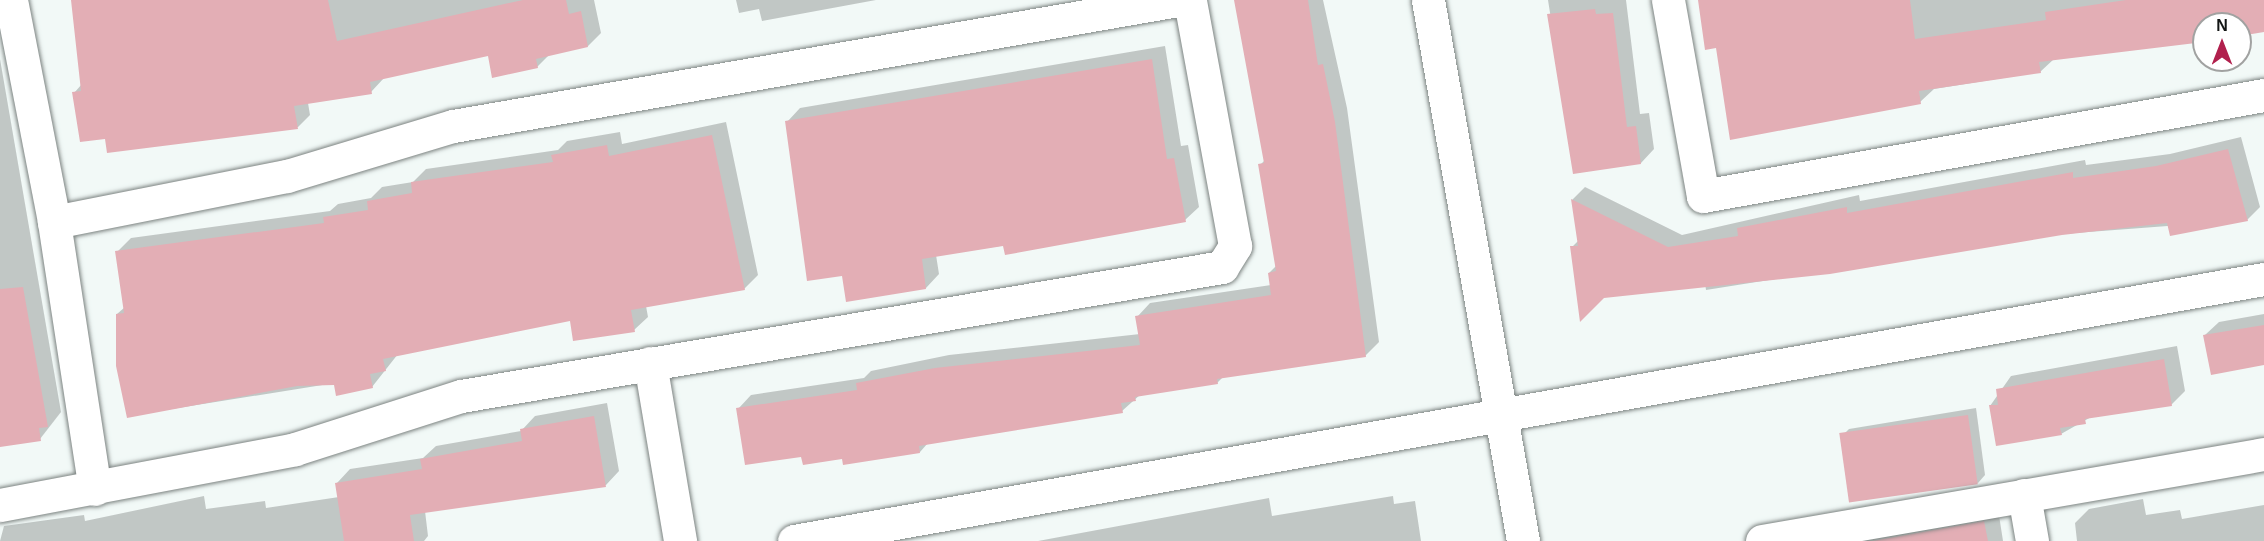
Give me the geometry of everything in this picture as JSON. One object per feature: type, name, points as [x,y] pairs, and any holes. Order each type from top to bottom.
[{"type":"street","points":[[11,0],[54,222],[95,489]]},
{"type":"street","points":[[54,222],[287,176],[453,126],[1178,0]]},
{"type":"street","points":[[0,504],[95,489],[295,449],[461,396],[1222,267],[1235,246],[1190,0]]},
{"type":"street","points":[[1428,0],[1523,541]]},
{"type":"street","points":[[1668,0],[1703,196],[2264,95]]},
{"type":"street","points":[[794,541],[1501,411],[2264,279]]},
{"type":"street","points":[[650,363],[680,541]]},
{"type":"street","points":[[1762,541],[2264,454]]},
{"type":"street","points":[[2024,495],[2032,541]]},
{"type":"building","points":[[71,0],[328,0],[337,41],[523,0],[566,0],[569,14],[581,11],[588,47],[536,59],[538,68],[492,78],[488,56],[370,82],[372,94],[294,106],[298,129],[107,153],[105,139],[80,142],[72,92],[81,91]]},
{"type":"building","points":[[1234,0],[1308,0],[1318,65],[1323,64],[1335,122],[1366,357],[1217,379],[1218,384],[1135,397],[1136,401],[1121,403],[1123,413],[919,446],[920,453],[843,465],[842,459],[803,465],[801,457],[745,465],[736,408],[857,390],[856,383],[935,368],[1140,345],[1135,316],[1271,295],[1268,273],[1276,271],[1258,164],[1264,163]]},
{"type":"building","points":[[1698,0],[1910,0],[1915,39],[2046,20],[2045,12],[2126,0],[2264,0],[2264,32],[2252,34],[2252,12],[2192,12],[2192,43],[2039,62],[2041,73],[1919,91],[1921,104],[1730,140],[1716,48],[1705,50]]},
{"type":"building","points":[[1595,9],[1596,14],[1613,13],[1627,127],[1636,126],[1641,164],[1573,174],[1547,14]]},
{"type":"building","points":[[1152,59],[1167,159],[1174,158],[1186,222],[1005,255],[1003,246],[922,259],[926,289],[846,302],[842,276],[807,281],[785,121]]},
{"type":"building","points":[[712,135],[745,290],[631,310],[635,332],[573,341],[570,321],[383,359],[386,371],[370,374],[373,388],[336,396],[334,385],[297,386],[127,418],[116,366],[116,314],[124,313],[115,251],[324,223],[323,217],[368,210],[367,201],[412,193],[411,182],[553,162],[551,155],[607,145],[609,156]]},
{"type":"building","points":[[2228,149],[2248,221],[2170,236],[2167,223],[2062,235],[1830,274],[1604,298],[1580,322],[1570,246],[1578,246],[1571,199],[1668,247],[1738,236],[1737,228],[1847,207],[1847,213],[2073,172],[2073,178],[2156,166]]},
{"type":"building","points":[[23,287],[48,427],[39,428],[41,441],[0,447],[0,289]]},
{"type":"building","points":[[2264,325],[2264,365],[2211,375],[2203,335]]},
{"type":"building","points":[[2164,359],[2172,406],[2085,419],[2086,424],[2060,428],[2062,435],[1996,446],[1989,405],[1998,405],[1996,389]]},
{"type":"building","points":[[1968,415],[1978,484],[1849,502],[1839,433]]},
{"type":"building","points":[[594,416],[606,487],[410,515],[414,541],[344,541],[335,483],[422,469],[420,459],[522,441],[520,429]]},
{"type":"building","points":[[1984,521],[1988,541],[1872,541]]}]
